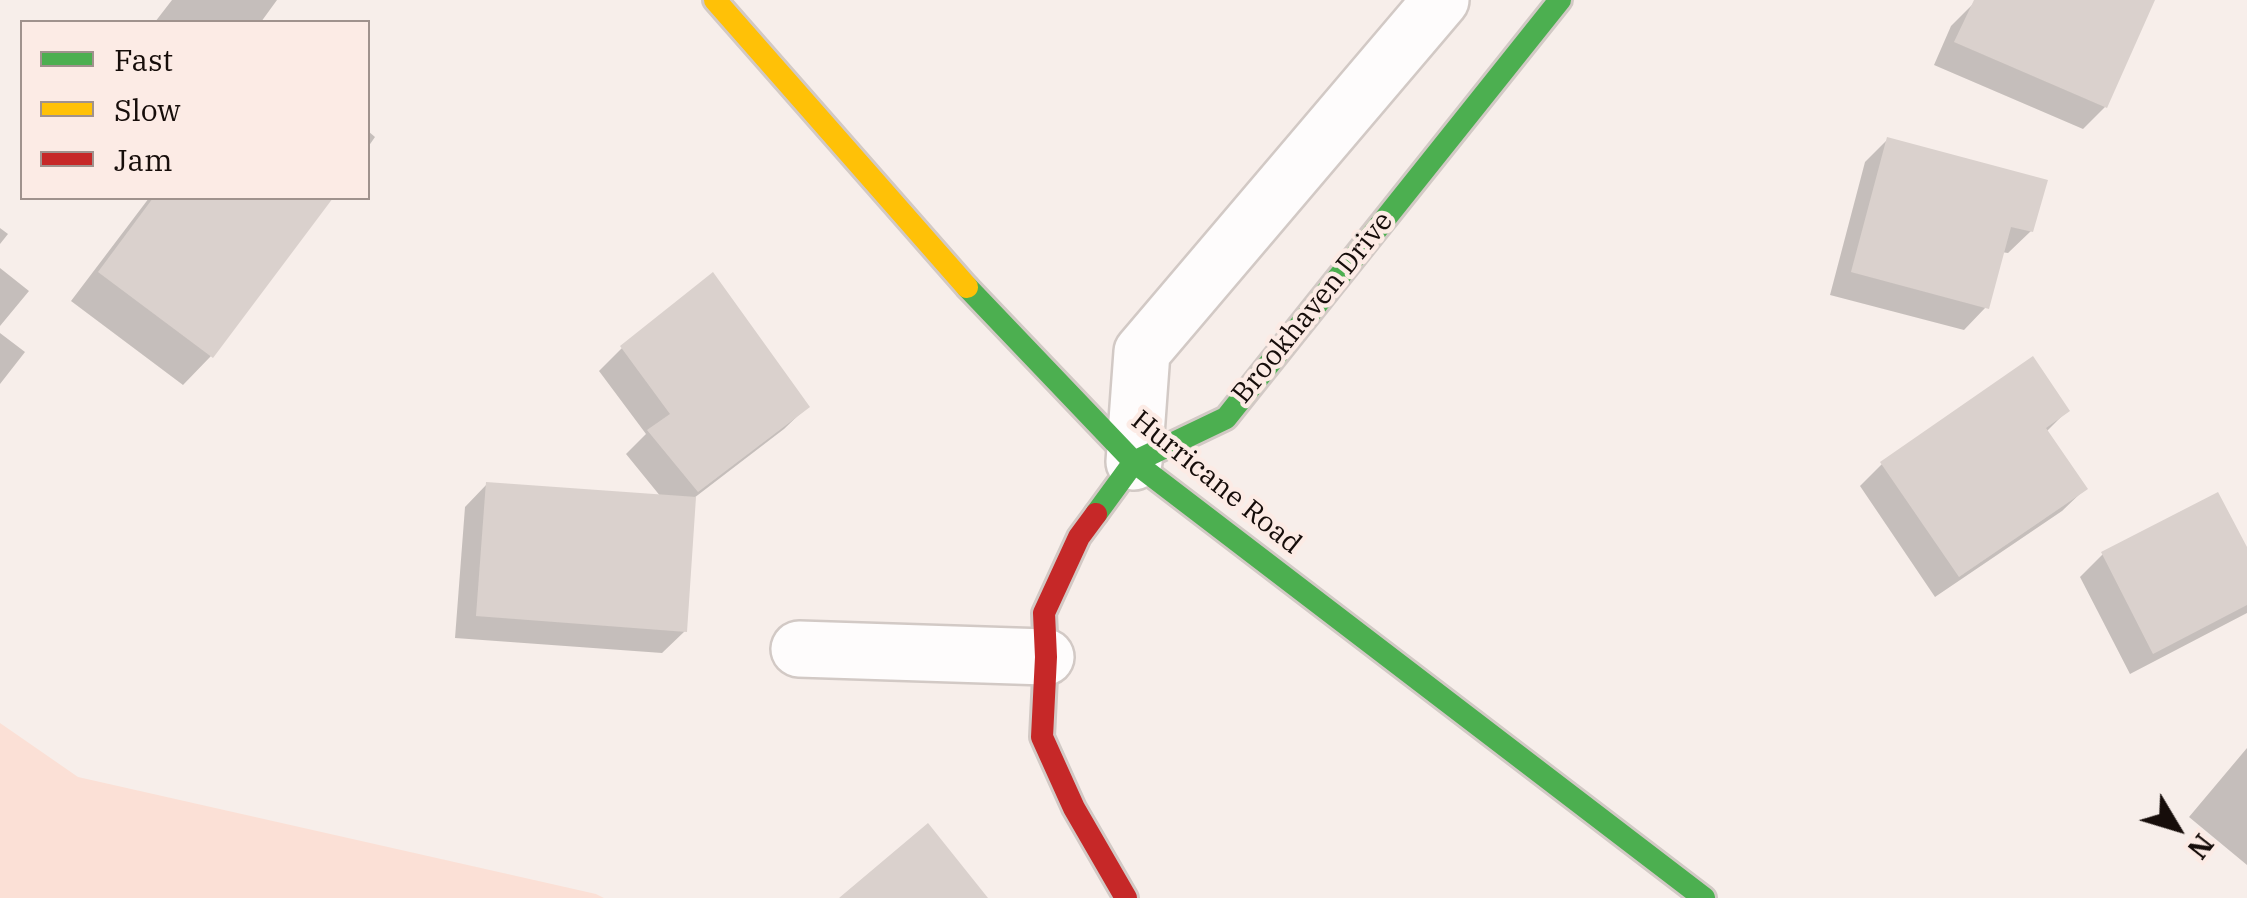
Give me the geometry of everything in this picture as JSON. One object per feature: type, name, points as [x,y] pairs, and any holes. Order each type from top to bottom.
[{"type":"street","name":"Hurricane Road","points":[[714,0],[984,306],[1134,462],[1704,898]]},
{"type":"street","points":[[1126,898],[1074,808],[1042,738],[1044,612],[1078,536],[1134,462],[1142,352],[1442,0]]},
{"type":"street","name":"Brookhaven Drive","points":[[1134,462],[1226,418],[1560,0]]},
{"type":"street","points":[[798,649],[1046,657]]},
{"type":"shaded area","points":[[0,723],[78,777],[604,898],[0,898]]},
{"type":"building","points":[[1974,0],[2155,0],[2107,108],[1954,42]]},
{"type":"building","points":[[1887,137],[2048,180],[2033,232],[2011,227],[1989,309],[1851,272]]},
{"type":"building","points":[[152,200],[332,200],[213,358],[98,272]]},
{"type":"building","points":[[713,272],[810,407],[698,492],[647,430],[670,414],[620,346]]},
{"type":"building","points":[[2033,356],[2070,411],[2046,428],[2088,489],[1959,577],[1880,462]]},
{"type":"building","points":[[486,482],[696,497],[687,632],[476,616]]},
{"type":"building","points":[[2218,492],[2247,547],[2247,605],[2153,654],[2101,552]]},
{"type":"building","points":[[928,823],[988,898],[839,898]]},
{"type":"traffic: fast","points":[[1096,514],[1134,462],[1226,418],[1560,0]]},
{"type":"traffic: fast","points":[[967,287],[1134,462],[1704,898]]},
{"type":"traffic: slow","points":[[715,0],[967,287]]},
{"type":"traffic: jam","points":[[1096,514],[1079,537],[1044,613],[1042,737],[1074,808],[1126,898]]}]
